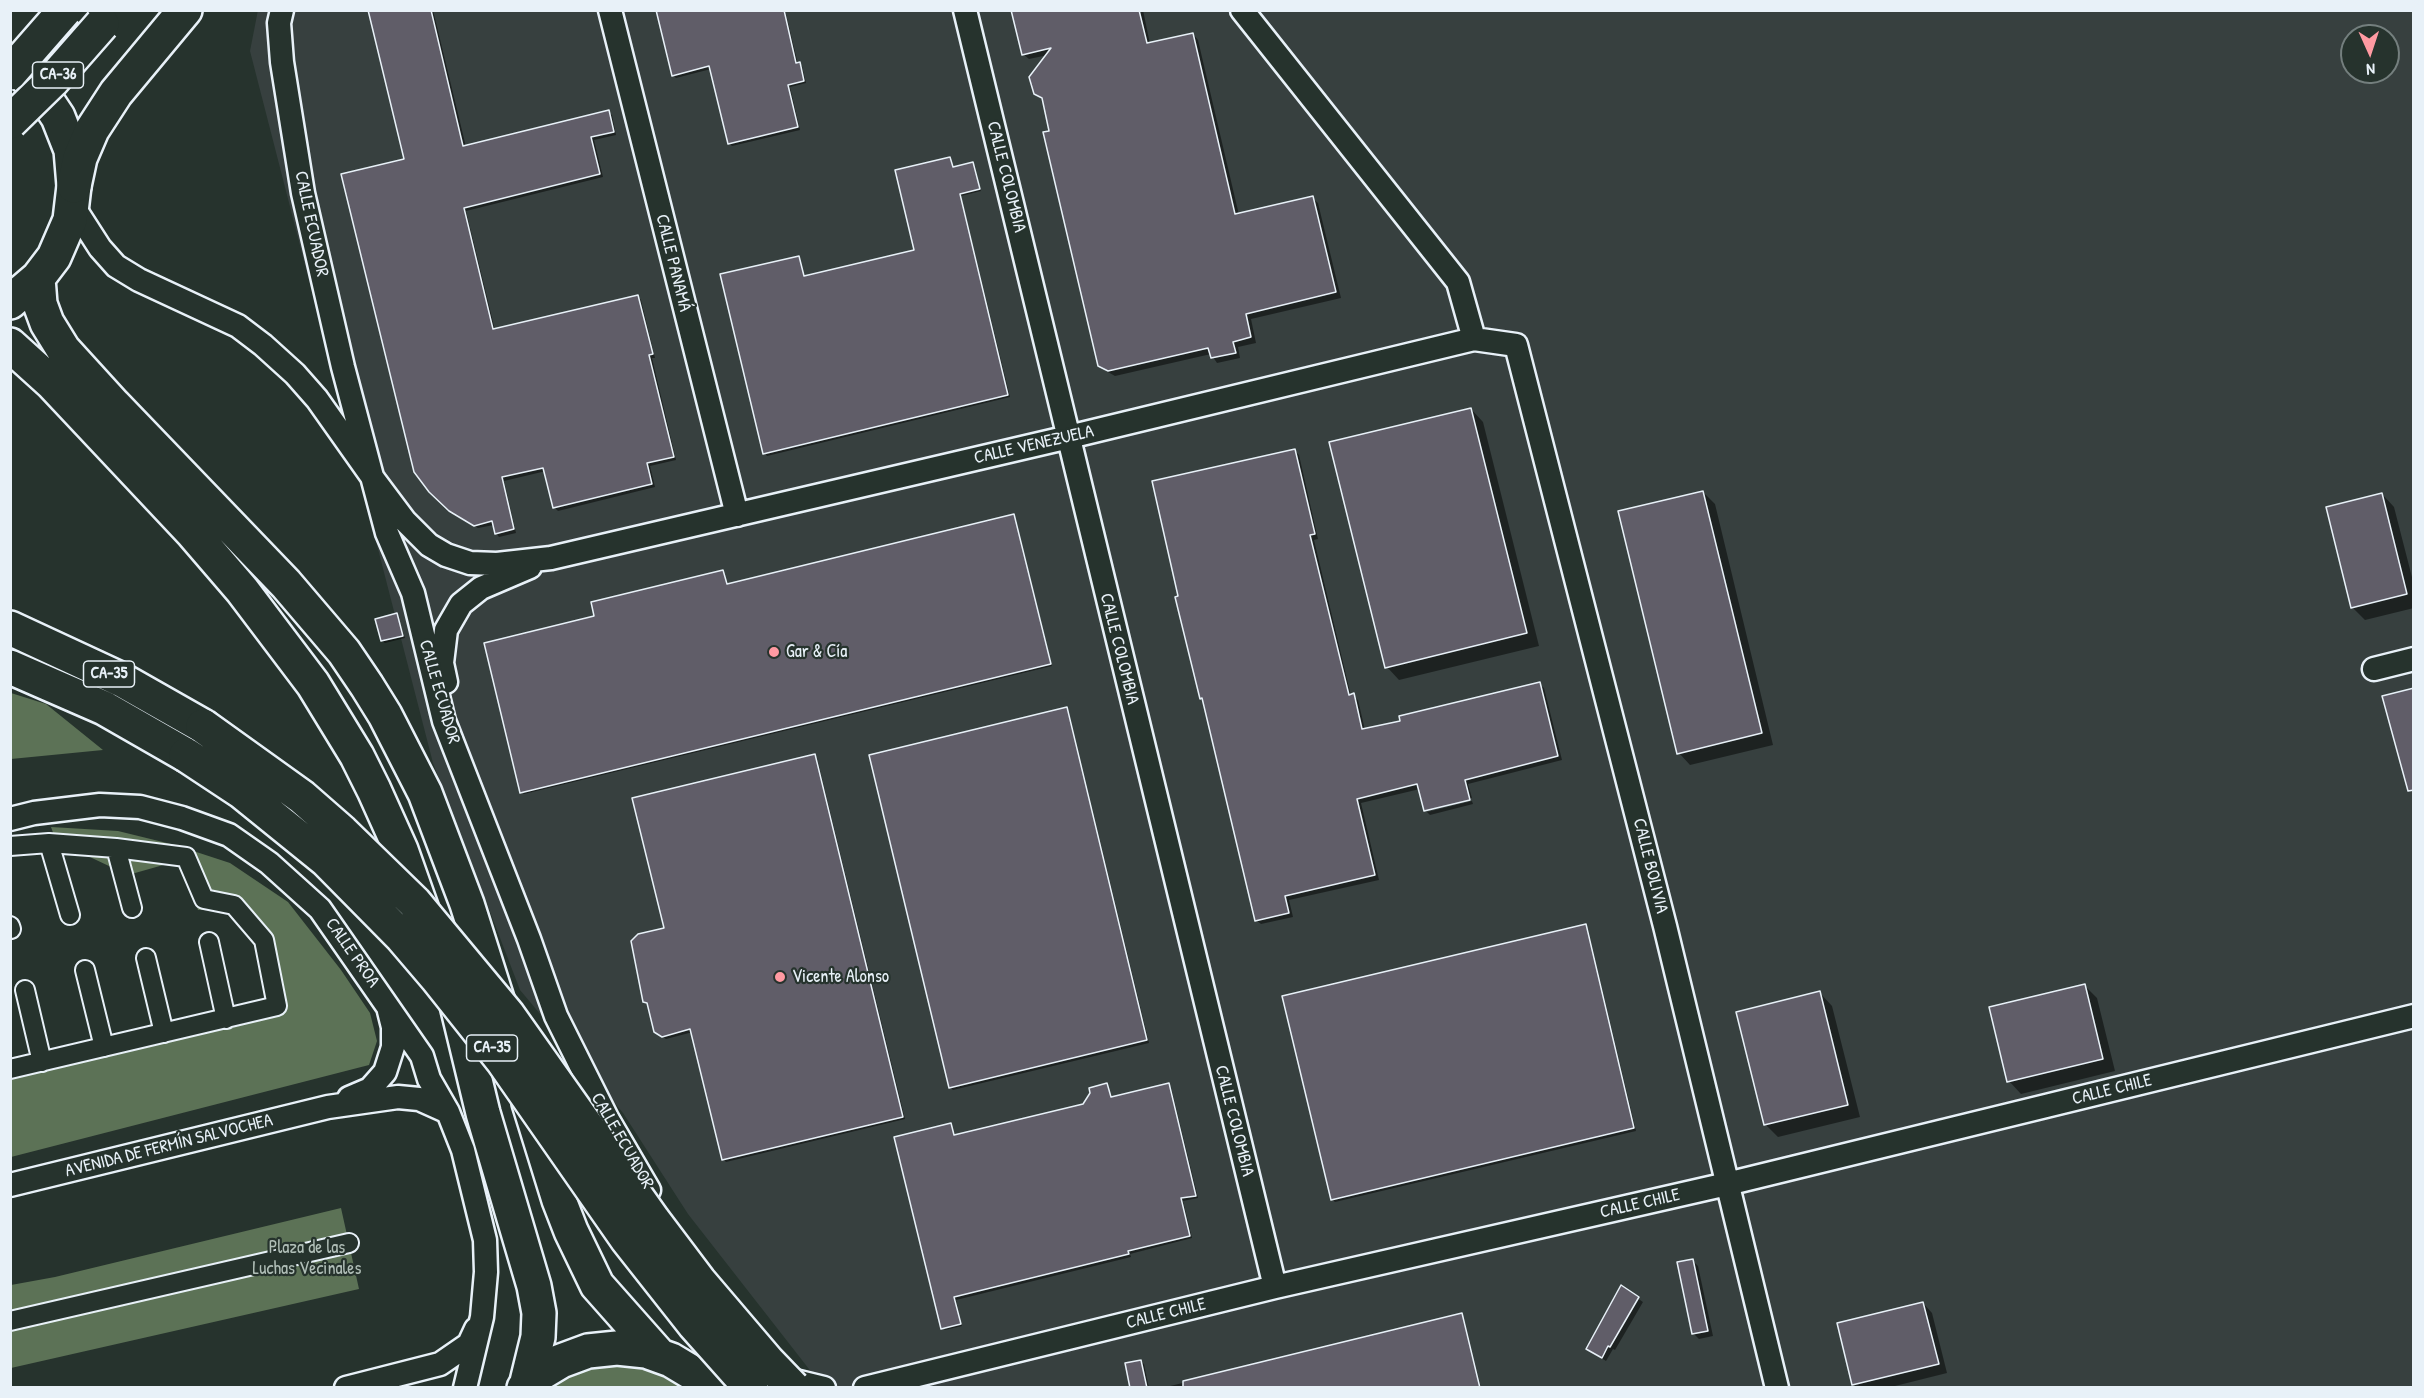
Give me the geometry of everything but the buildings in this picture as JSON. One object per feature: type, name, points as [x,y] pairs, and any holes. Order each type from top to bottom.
[{"type":"main road","name":"CA-36","points":[[10,73],[65,10]]},
{"type":"main road","points":[[10,302],[38,278],[60,245],[74,196],[80,158],[98,121],[116,93],[185,10]]},
{"type":"main road","name":"CA-36","points":[[10,122],[52,81],[107,17]]},
{"type":"main road","points":[[10,64],[38,87],[58,117],[71,150],[74,196]]},
{"type":"main road","points":[[38,278],[40,304],[47,323],[63,349],[310,609],[344,652],[385,715],[425,793],[452,860],[571,1232],[597,1285],[659,1355]]},
{"type":"main road","points":[[10,345],[52,383],[242,590],[314,684],[357,756],[374,790],[400,850],[455,996],[483,1113],[534,1286],[539,1312],[538,1337],[525,1387]]},
{"type":"main road","name":"CA-35","points":[[10,628],[112,675],[203,726],[302,798],[342,832],[414,902],[508,1015],[699,1281],[793,1388]]},
{"type":"main road","name":"CA-35","points":[[10,667],[104,708],[186,755],[242,792],[326,860],[402,937],[438,978],[503,1061],[627,1239],[694,1324],[751,1372]]},
{"type":"main road","points":[[525,1387],[548,1368],[588,1351],[631,1349],[659,1355],[681,1365],[709,1388]]},
{"type":"street","name":"CALLE ECUADOR","points":[[282,10],[279,22],[282,62],[303,193],[342,367],[375,481],[387,533],[412,593],[444,721],[556,1016],[607,1118],[751,1372],[765,1388]]},
{"type":"street","name":"CALLE PANAMÁ","points":[[610,10],[737,515]]},
{"type":"street","name":"CALLE COLOMBIA","points":[[965,10],[1275,1287]]},
{"type":"street","points":[[1242,10],[1458,282],[1474,339]]},
{"type":"street","points":[[74,196],[100,248],[116,266],[140,280],[238,326],[264,345],[295,374],[317,399],[375,481],[413,529],[429,545],[446,555],[470,563],[497,564],[551,558]]},
{"type":"street","name":"CALLE VENEZUELA","points":[[551,558],[1069,437],[1474,339],[1516,345]]},
{"type":"street","name":"CALLE BOLIVIA","points":[[1516,345],[1665,926],[1777,1388]]},
{"type":"street","points":[[476,803],[442,663],[446,630],[461,604],[482,588],[551,558]]},
{"type":"street","points":[[2374,669],[2414,659]]},
{"type":"street","name":"CALLE PROA","points":[[10,819],[34,813],[100,805],[140,807],[182,818],[229,835],[269,863],[321,909],[422,1056],[429,1079],[448,1112],[463,1150],[484,1240],[486,1272],[482,1317],[465,1388]]},
{"type":"street","points":[[50,843],[70,915]]},
{"type":"street","points":[[10,846],[50,843],[186,857],[204,899],[234,905],[264,940],[277,1006],[10,1069]]},
{"type":"street","points":[[116,848],[132,908]]},
{"type":"street","points":[[209,942],[226,1018]]},
{"type":"street","points":[[146,958],[164,1033]]},
{"type":"street","points":[[86,970],[104,1047]]},
{"type":"street","points":[[25,990],[42,1062]]},
{"type":"street","points":[[328,1107],[370,1089],[385,1072],[393,1047],[393,1028],[387,1003]]},
{"type":"street","name":"CALLE CHILE","points":[[865,1388],[1275,1287],[1727,1184],[2414,1016]]},
{"type":"street","points":[[398,1097],[411,1088],[420,1077],[422,1056]]},
{"type":"street","points":[[328,1107],[398,1097],[420,1099],[448,1112]]},
{"type":"street","name":"AVENIDA DE FERMÍN SALVOCHEA","points":[[10,1185],[328,1107]]},
{"type":"street","points":[[10,1321],[349,1243]]},
{"type":"street","name":"CALLE PROA","points":[[346,1388],[440,1364],[469,1344],[482,1317]]},
{"type":"street","points":[[751,1372],[824,1388]]},
{"type":"street","points":[[371,1381],[404,1388]]},
{"type":"shaded area","points":[[258,10],[2413,11],[2413,1387],[823,1387],[688,1214],[623,1113],[520,990],[433,763],[250,51]]},
{"type":"green space","points":[[11,693],[46,704],[103,750],[11,759]]},
{"type":"green space","points":[[51,827],[118,831],[175,845],[230,863],[288,902],[341,970],[370,1013],[377,1041],[369,1065],[11,1157],[11,1075],[284,1012],[273,963],[226,909],[198,910],[181,860],[128,875],[56,841]]},
{"type":"green space","name":"Plaza de las Luchas Vecinales","points":[[341,1208],[359,1289],[11,1368],[11,1285],[55,1277]]},
{"type":"green space","points":[[634,1360],[693,1388],[540,1388],[560,1373]]},
{"type":"place","name":"Gar & Cía","points":[[774,652]]},
{"type":"place","name":"Vicente Alonso","points":[[780,977]]}]
